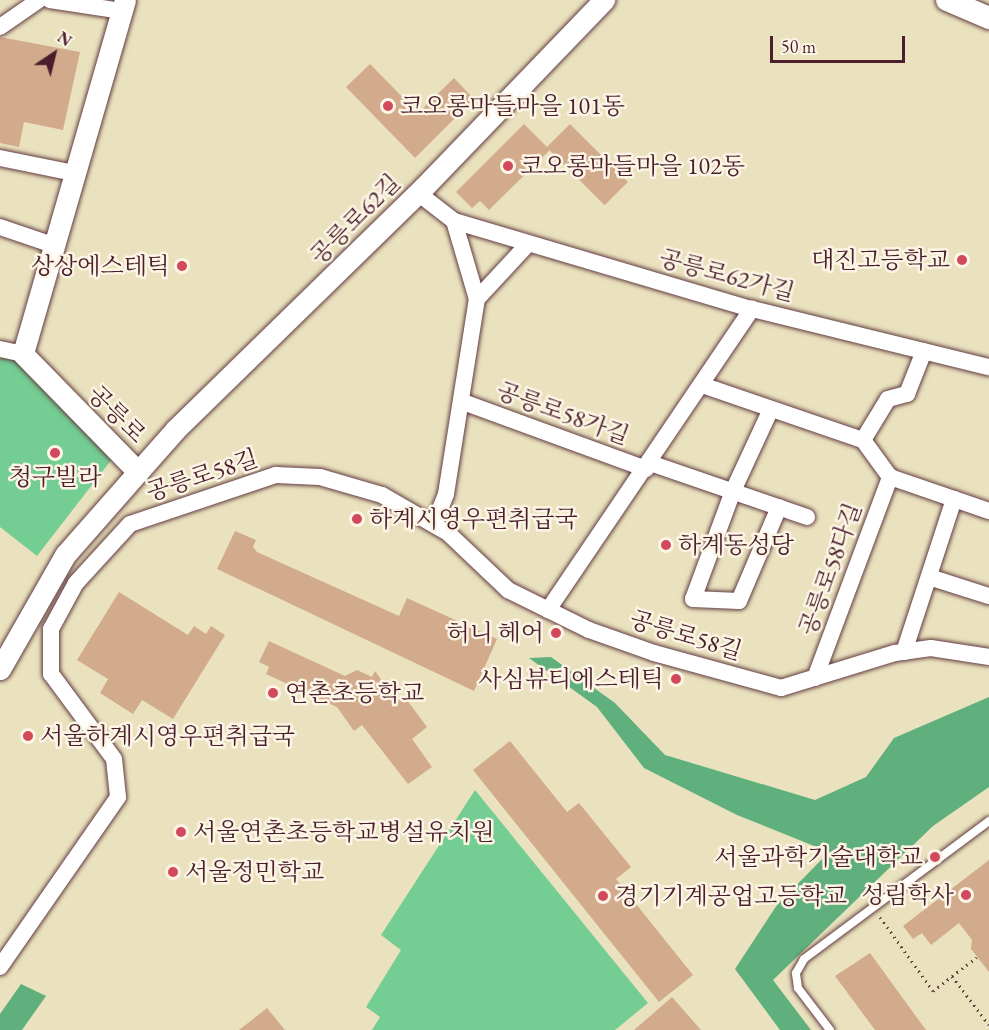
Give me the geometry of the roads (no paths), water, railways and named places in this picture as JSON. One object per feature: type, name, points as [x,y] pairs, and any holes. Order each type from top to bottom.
[{"type":"main road","points":[[947,0],[989,18]]},
{"type":"street","points":[[0,27],[39,0]]},
{"type":"street","points":[[0,349],[22,354],[124,5],[50,0]]},
{"type":"street","name":"공릉로62길","points":[[138,472],[176,429],[418,193],[604,0]]},
{"type":"street","points":[[0,158],[74,173]]},
{"type":"street","name":"공릉로62가길","points":[[418,193],[454,221],[528,244],[752,309],[989,367]]},
{"type":"street","points":[[454,221],[477,299]]},
{"type":"street","points":[[0,227],[53,246]]},
{"type":"street","points":[[477,299],[528,244]]},
{"type":"street","name":"공릉로58가길","points":[[434,524],[446,494],[464,402],[477,299]]},
{"type":"street","points":[[548,610],[648,466],[752,309]]},
{"type":"street","points":[[863,440],[888,399],[907,394],[924,351]]},
{"type":"street","name":"공릉로","points":[[0,669],[65,555],[138,472],[22,354]]},
{"type":"street","points":[[702,385],[863,440],[890,477],[989,511]]},
{"type":"street","name":"공릉로58가길","points":[[464,402],[648,466],[733,491],[807,517]]},
{"type":"street","points":[[771,409],[733,491],[693,599],[739,601],[779,507]]},
{"type":"street","name":"공릉로58길","points":[[0,968],[118,797],[114,759],[51,674],[51,629],[76,583],[130,524],[276,475],[320,477],[382,495],[434,524],[508,590],[589,630],[654,653],[781,688],[904,652],[931,648],[989,657]]},
{"type":"street","name":"공릉로58다길","points":[[815,678],[890,477]]},
{"type":"street","points":[[904,652],[954,499]]},
{"type":"street","points":[[928,577],[989,596]]},
{"type":"lane","points":[[830,1030],[798,988],[796,972],[804,959],[872,906],[989,821]]},
{"type":"place","name":"코오롱마들마을 101동","points":[[388,106]]},
{"type":"place","name":"코오롱마들마을 102동","points":[[508,166]]},
{"type":"place","name":"대진고등학교","points":[[962,260]]},
{"type":"place","name":"상상에스테틱","points":[[182,266]]},
{"type":"place","name":"청구빌라","points":[[55,453]]},
{"type":"place","name":"하계시영우편취급국","points":[[357,519]]},
{"type":"place","name":"하계동성당","points":[[666,545]]},
{"type":"place","name":"허니 헤어","points":[[556,633]]},
{"type":"place","name":"사심뷰티에스테틱","points":[[676,679]]},
{"type":"place","name":"연촌초등학교","points":[[273,693]]},
{"type":"place","name":"서울하계시영우편취급국","points":[[28,736]]},
{"type":"place","name":"서울연촌초등학교병설유치원","points":[[181,832]]},
{"type":"place","name":"서울과학기술대학교","points":[[935,857]]},
{"type":"place","name":"서울정민학교","points":[[173,872]]},
{"type":"place","name":"성림학사","points":[[966,895]]},
{"type":"place","name":"경기기계공업고등학교","points":[[603,896]]}]
